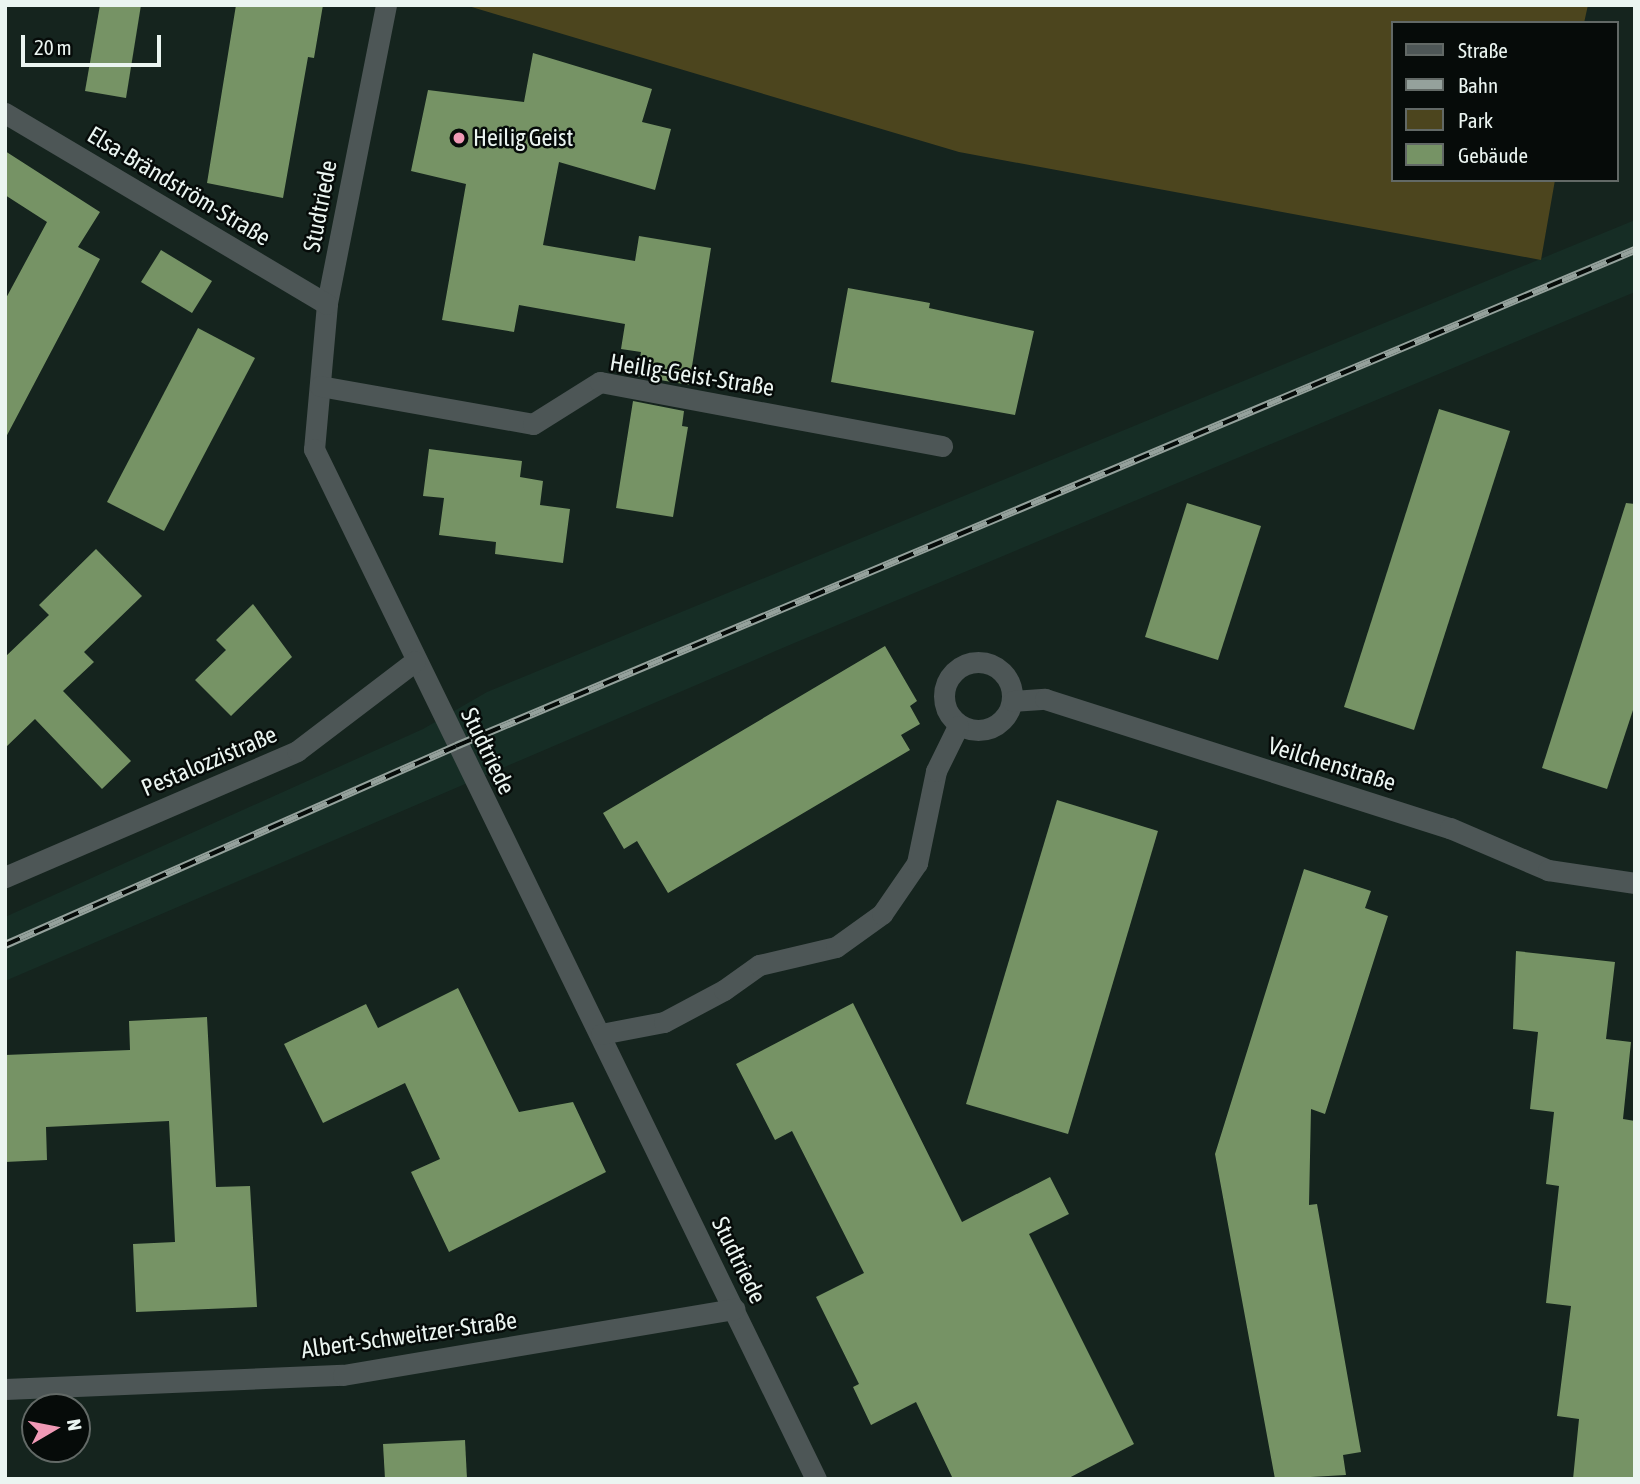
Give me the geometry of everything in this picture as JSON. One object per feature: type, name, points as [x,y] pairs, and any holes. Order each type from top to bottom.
[{"type":"street","name":"Studtriede","points":[[386,5],[327,304],[314,449],[816,1479]]},
{"type":"street","name":"Elsa-Brändström-Straße","points":[[5,113],[327,304]]},
{"type":"street","name":"Heilig-Geist-Straße","points":[[320,386],[533,425],[600,382],[942,446]]},
{"type":"street","name":"Pestalozzistraße","points":[[5,877],[297,751],[415,661]]},
{"type":"street","points":[[987,662],[1007,676],[1013,701],[1003,722],[981,732],[958,726],[944,706],[945,681],[962,664],[987,662]]},
{"type":"street","name":"Veilchenstraße","points":[[1013,701],[1045,699],[1450,828],[1548,870],[1635,883]]},
{"type":"street","points":[[601,1034],[664,1021],[724,990],[759,965],[836,947],[882,914],[917,863],[936,771],[958,726]]},
{"type":"street","name":"Albert-Schweitzer-Straße","points":[[5,1389],[343,1375],[734,1309]]},
{"type":"shaded area","points":[[1635,220],[1635,292],[792,644],[5,981],[5,917],[423,729],[487,692]]},
{"type":"green space","points":[[465,5],[1588,5],[1584,21],[1392,21],[1392,182],[1555,182],[1541,260],[959,152]]},
{"type":"building","points":[[100,5],[141,5],[126,98],[85,91]]},
{"type":"building","points":[[236,5],[323,5],[314,58],[308,57],[283,198],[207,183]]},
{"type":"building","points":[[533,53],[652,89],[642,122],[671,129],[655,190],[559,162],[543,245],[635,261],[639,236],[711,248],[689,385],[637,376],[641,352],[621,349],[625,324],[519,305],[514,332],[442,320],[466,184],[411,171],[428,90],[524,102]]},
{"type":"building","points":[[5,151],[100,212],[78,247],[100,259],[5,439],[5,300],[47,222],[5,195]]},
{"type":"building","points":[[161,250],[212,281],[192,313],[141,282]]},
{"type":"building","points":[[848,288],[930,303],[929,308],[1034,331],[1015,415],[831,382]]},
{"type":"building","points":[[198,328],[255,358],[164,531],[107,502]]},
{"type":"building","points":[[633,401],[684,411],[682,426],[688,427],[673,517],[616,508]]},
{"type":"building","points":[[1439,409],[1510,431],[1414,730],[1344,707]]},
{"type":"building","points":[[429,449],[522,461],[520,477],[543,481],[540,505],[570,509],[563,563],[495,554],[496,542],[439,535],[444,498],[423,496]]},
{"type":"building","points":[[1187,503],[1261,526],[1218,660],[1145,637]]},
{"type":"building","points":[[1626,503],[1635,504],[1635,704],[1607,789],[1542,768]]},
{"type":"building","points":[[96,549],[142,596],[84,652],[94,662],[63,691],[131,761],[102,789],[35,719],[5,748],[5,657],[49,615],[39,605]]},
{"type":"building","points":[[253,604],[292,657],[231,716],[195,680],[226,650],[216,640]]},
{"type":"building","points":[[885,646],[917,701],[910,706],[920,724],[901,735],[910,750],[668,893],[637,841],[624,849],[603,813]]},
{"type":"building","points":[[1057,800],[1158,831],[1068,1134],[966,1104]]},
{"type":"building","points":[[1304,869],[1371,891],[1365,908],[1388,916],[1325,1114],[1311,1109],[1309,1205],[1317,1204],[1361,1452],[1343,1455],[1346,1475],[1275,1479],[1215,1154]]},
{"type":"building","points":[[1516,951],[1615,962],[1606,1039],[1631,1042],[1623,1119],[1635,1121],[1635,1479],[1573,1479],[1579,1419],[1557,1416],[1571,1306],[1546,1303],[1559,1186],[1546,1184],[1554,1112],[1530,1109],[1538,1032],[1513,1029]]},
{"type":"building","points":[[458,988],[519,1112],[573,1102],[606,1172],[449,1252],[411,1172],[440,1159],[405,1083],[323,1123],[284,1044],[366,1004],[378,1028]]},
{"type":"building","points":[[853,1003],[962,1222],[1050,1177],[1069,1214],[1029,1234],[1134,1444],[1067,1479],[953,1479],[916,1402],[871,1425],[853,1387],[859,1384],[816,1297],[864,1273],[792,1131],[775,1140],[736,1064]]},
{"type":"building","points":[[207,1017],[216,1187],[250,1186],[257,1307],[136,1312],[133,1244],[175,1242],[169,1121],[46,1127],[47,1160],[5,1162],[5,1055],[130,1050],[129,1021]]},
{"type":"building","points":[[465,1440],[467,1479],[385,1479],[383,1444]]},
{"type":"railway","points":[[5,945],[456,746],[1635,250]]},
{"type":"place","name":"Heilig Geist","points":[[459,138]]}]
